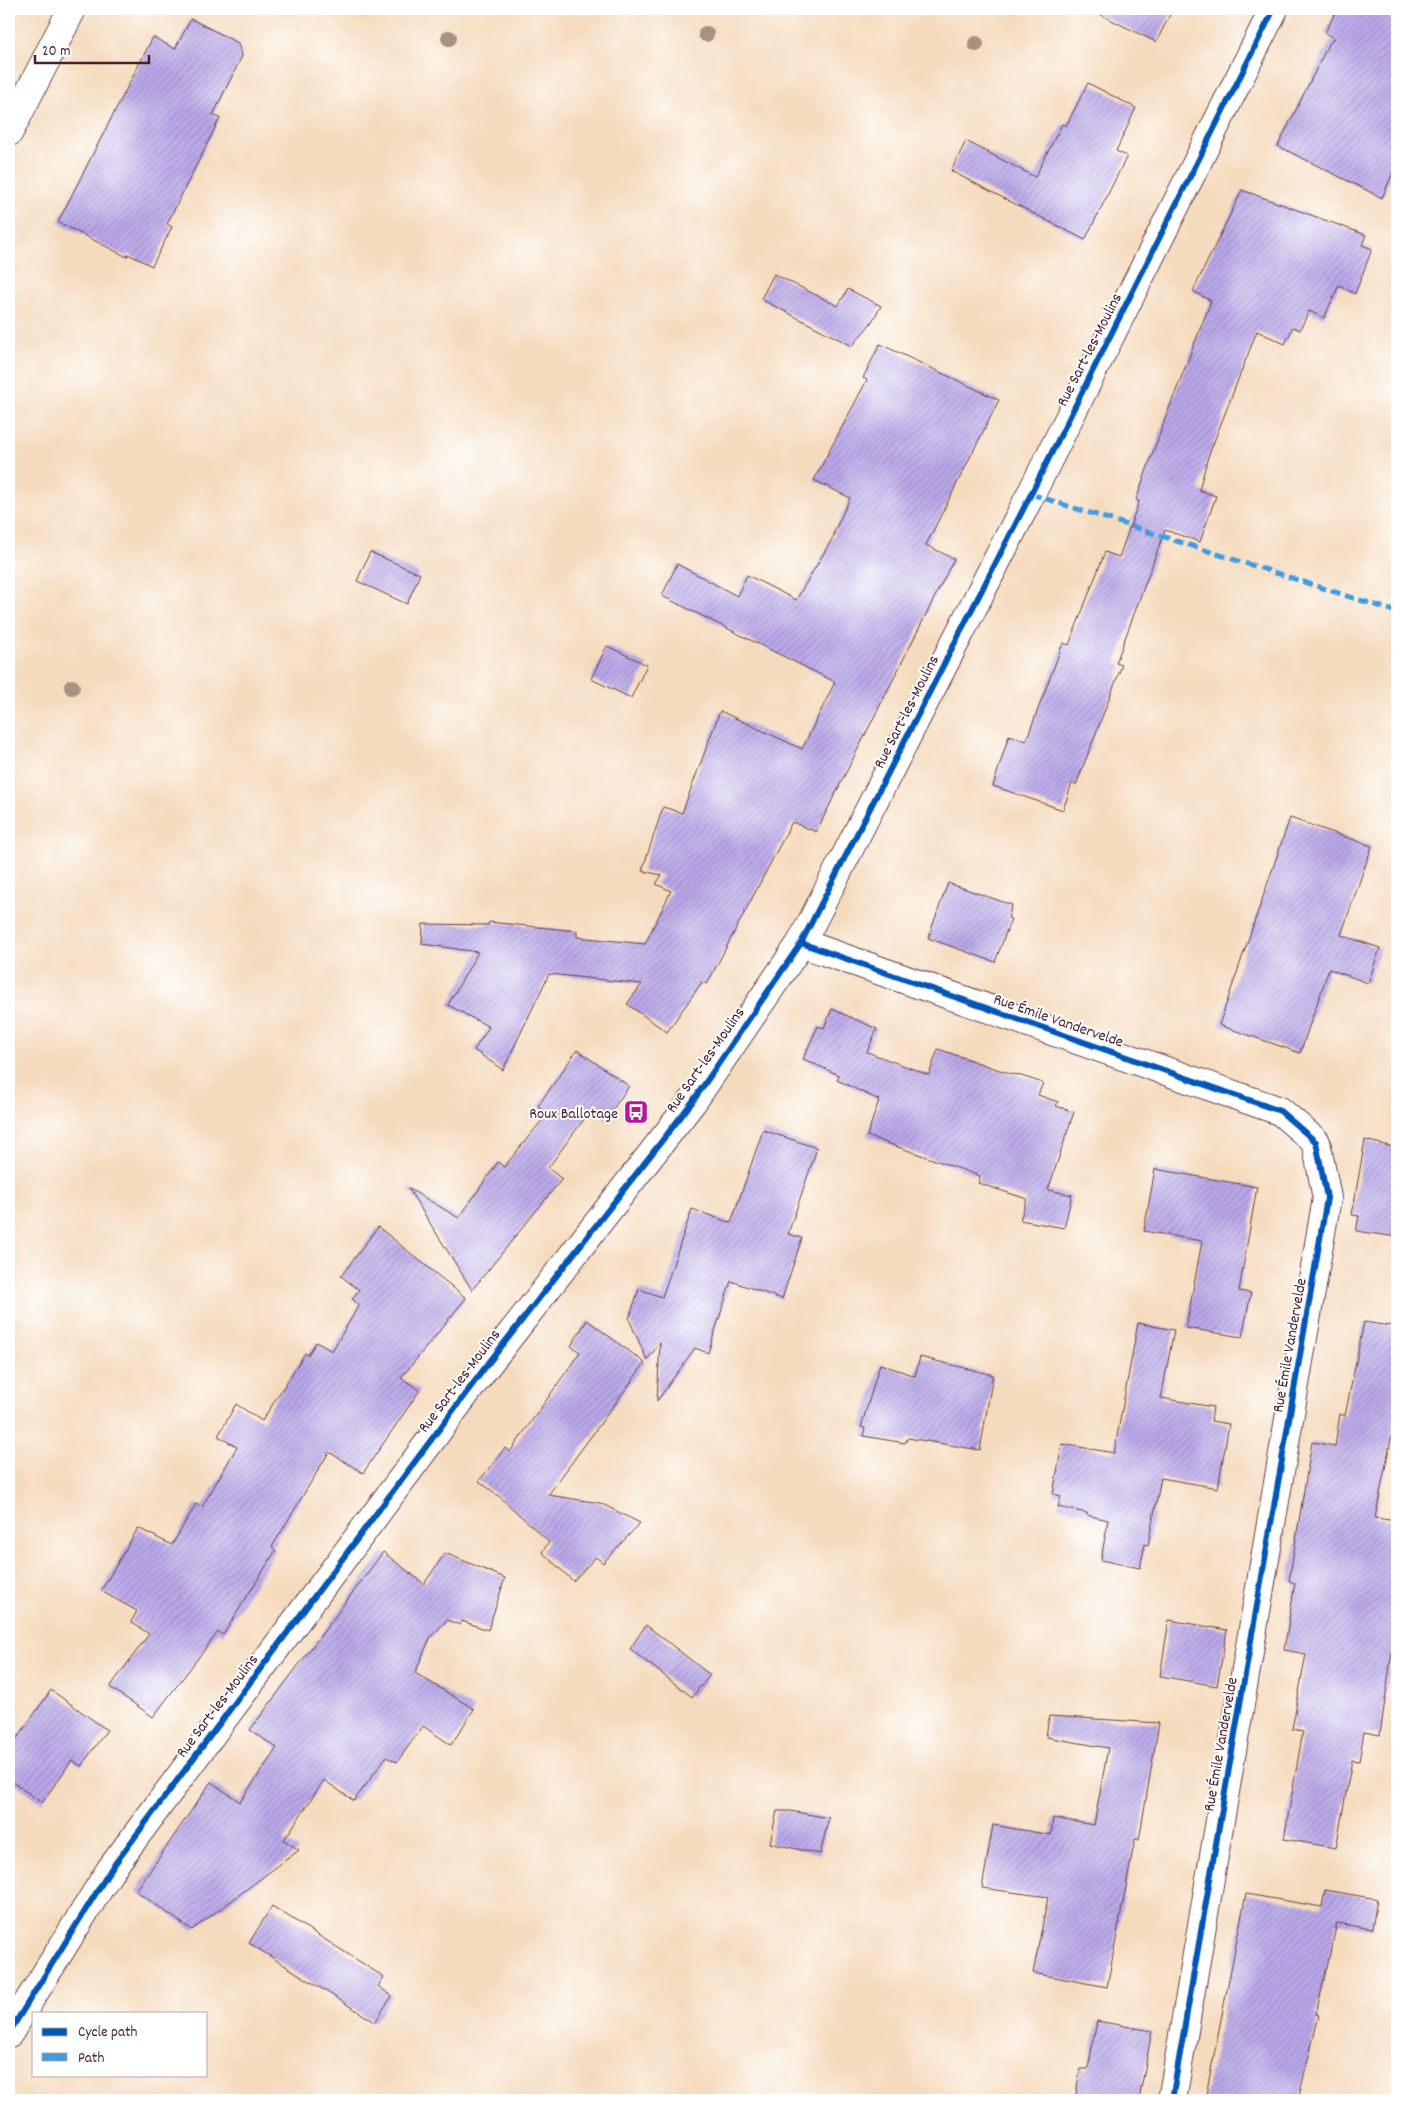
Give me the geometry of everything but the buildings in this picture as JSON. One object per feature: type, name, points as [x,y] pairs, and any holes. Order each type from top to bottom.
[{"type":"street","points":[[9,132],[72,9]]},
{"type":"street","name":"Rue Sart-les-Moulins","points":[[9,2033],[111,1870],[486,1365],[693,1101],[802,942],[1036,485],[1274,9]]},
{"type":"street","name":"Rue Émile Vandervelde","points":[[802,942],[1280,1111],[1316,1142],[1327,1198],[1172,2100]]},
{"type":"marked path","points":[[1031,494],[1397,612]]},
{"type":"cycle path","points":[[9,2033],[111,1869],[487,1365],[693,1101],[801,943],[1031,494],[1274,9]]},
{"type":"cycle path","points":[[801,943],[1280,1111],[1316,1142],[1327,1198],[1172,2100]]},
{"type":"place","name":"Roux Ballotage","points":[[636,1112]]}]
